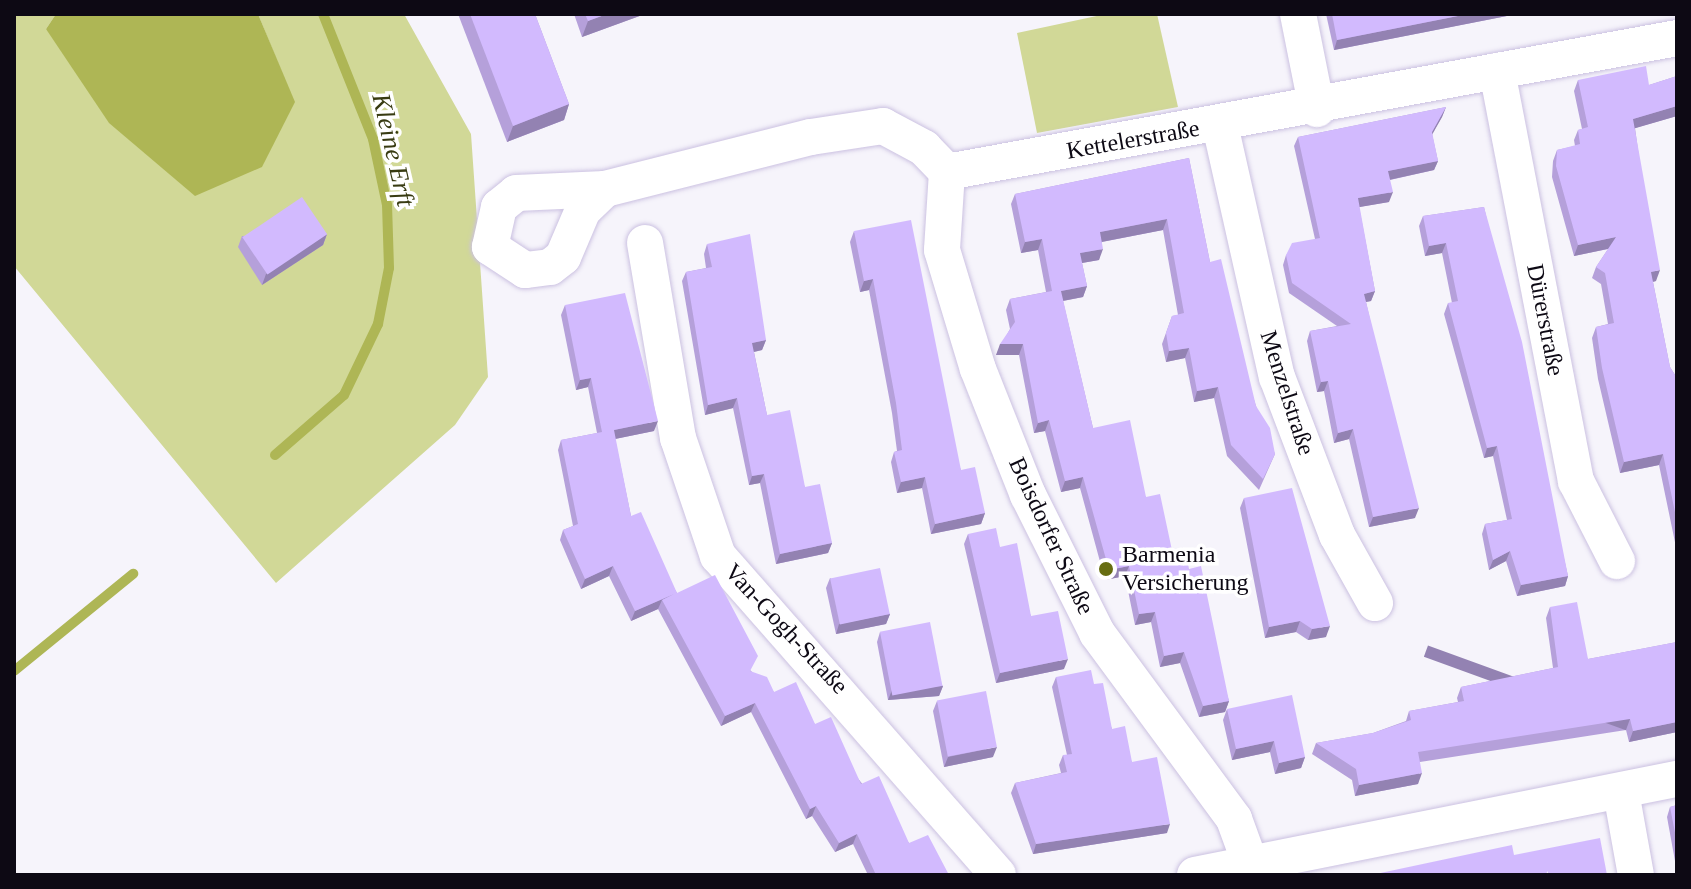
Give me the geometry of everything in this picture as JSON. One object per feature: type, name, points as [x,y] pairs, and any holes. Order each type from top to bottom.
[{"type":"street","points":[[1298,14],[1317,109]]},
{"type":"street","name":"Kettelerstraße","points":[[947,172],[1317,109],[1497,71],[1677,38]]},
{"type":"street","name":"Dürerstraße","points":[[1497,71],[1576,481],[1617,561]]},
{"type":"street","name":"Menzelstraße","points":[[1220,125],[1277,377],[1337,535],[1375,603]]},
{"type":"street","points":[[605,189],[811,137],[883,126],[924,148],[947,172]]},
{"type":"street","name":"Boisdorfer Straße","points":[[947,172],[942,250],[978,369],[1028,495],[1097,633],[1234,819],[1250,863]]},
{"type":"street","name":"Van-Gogh-Straße","points":[[645,243],[678,438],[718,556],[998,875]]},
{"type":"street","points":[[1195,875],[1677,779]]},
{"type":"street","points":[[1621,792],[1636,875]]},
{"type":"shaded area","points":[[14,14],[56,14],[46,29],[294,102],[258,14],[404,14],[471,134],[488,377],[455,425],[276,583],[14,266]]},
{"type":"shaded area","points":[[56,14],[258,14],[295,102],[262,167],[195,196],[109,123],[46,29]]},
{"type":"shaded area","points":[[1106,14],[1157,14],[1178,107],[1037,133],[1017,33]]},
{"type":"building","points":[[470,14],[535,14],[569,104],[513,126]]},
{"type":"building","points":[[585,14],[607,14],[588,21]]},
{"type":"building","points":[[1332,14],[1468,14],[1337,40]]},
{"type":"building","points":[[1646,66],[1649,85],[1677,76],[1677,106],[1633,119],[1660,270],[1651,272],[1670,367],[1677,378],[1677,522],[1663,454],[1624,462],[1602,368],[1596,327],[1614,323],[1605,273],[1596,267],[1616,237],[1578,245],[1556,166],[1557,150],[1580,144],[1578,130],[1588,127],[1578,80]]},
{"type":"building","points":[[1446,107],[1432,132],[1438,161],[1388,171],[1393,192],[1358,198],[1375,291],[1364,294],[1419,508],[1373,517],[1353,429],[1338,433],[1328,381],[1321,382],[1310,331],[1351,324],[1292,283],[1286,255],[1292,243],[1320,238],[1298,137]]},
{"type":"building","points":[[1189,158],[1210,262],[1221,259],[1256,406],[1270,428],[1275,454],[1263,479],[1231,445],[1218,387],[1197,391],[1189,348],[1169,351],[1166,333],[1172,316],[1184,313],[1167,219],[1100,232],[1103,249],[1080,253],[1087,286],[1061,291],[1093,428],[1130,420],[1146,497],[1160,494],[1173,555],[1186,553],[1189,569],[1201,566],[1229,701],[1203,706],[1184,652],[1164,656],[1155,612],[1139,614],[1129,566],[1109,570],[1083,477],[1065,481],[1049,420],[1038,423],[1023,344],[1000,344],[1015,322],[1010,299],[1052,291],[1042,239],[1025,242],[1015,194]]},
{"type":"building","points":[[302,197],[327,234],[267,275],[242,237]]},
{"type":"building","points":[[1484,207],[1522,342],[1568,576],[1521,585],[1510,551],[1493,560],[1485,524],[1512,519],[1497,446],[1487,448],[1448,303],[1458,301],[1446,243],[1429,246],[1423,216]]},
{"type":"building","points":[[911,220],[961,470],[975,467],[985,513],[935,524],[925,477],[901,482],[894,452],[902,450],[896,403],[873,279],[864,281],[854,231]]},
{"type":"building","points":[[750,234],[766,340],[752,343],[767,415],[790,410],[805,487],[820,484],[832,543],[780,554],[764,474],[752,476],[737,398],[708,405],[686,272],[712,267],[707,244]]},
{"type":"building","points":[[625,293],[658,421],[614,430],[631,516],[641,512],[677,593],[715,575],[758,656],[750,671],[767,677],[774,692],[796,682],[815,724],[831,717],[861,784],[879,776],[909,843],[928,835],[949,875],[876,875],[857,834],[839,843],[816,806],[810,809],[755,703],[725,716],[662,600],[674,594],[635,611],[613,566],[585,579],[563,530],[578,524],[561,440],[602,432],[591,378],[580,380],[565,305]]},
{"type":"building","points":[[1292,488],[1330,626],[1312,629],[1300,621],[1269,627],[1244,498]]},
{"type":"building","points":[[996,528],[1000,547],[1017,543],[1031,616],[1058,611],[1068,659],[1000,673],[968,534]]},
{"type":"building","points":[[880,568],[890,614],[840,625],[830,579]]},
{"type":"building","points":[[1577,602],[1588,659],[1677,642],[1677,722],[1633,731],[1630,719],[1418,752],[1422,773],[1359,785],[1356,769],[1316,743],[1373,733],[1411,720],[1409,711],[1464,701],[1461,687],[1558,667],[1550,607]]},
{"type":"building","points":[[930,622],[942,686],[892,696],[880,632]]},
{"type":"building","points":[[1091,670],[1094,684],[1103,683],[1112,729],[1125,726],[1132,762],[1157,757],[1170,824],[1036,844],[1015,783],[1067,772],[1063,755],[1072,754],[1056,677]]},
{"type":"building","points":[[986,691],[997,747],[948,756],[937,701]]},
{"type":"building","points":[[1292,695],[1305,757],[1279,763],[1274,741],[1236,749],[1227,709]]},
{"type":"building","points":[[1677,805],[1677,843],[1670,807]]},
{"type":"building","points":[[1600,838],[1607,875],[1548,875],[1548,871],[1545,875],[1371,875],[1512,845],[1514,855]]},
{"type":"waterway","name":"Kleine Erft","points":[[275,455],[344,395],[378,324],[389,268],[387,205],[373,139],[323,14]]},
{"type":"waterway","name":"Kleine Erft","points":[[14,671],[133,574]]},
{"type":"place","name":"Barmenia Versicherung","points":[[1106,569]]}]
